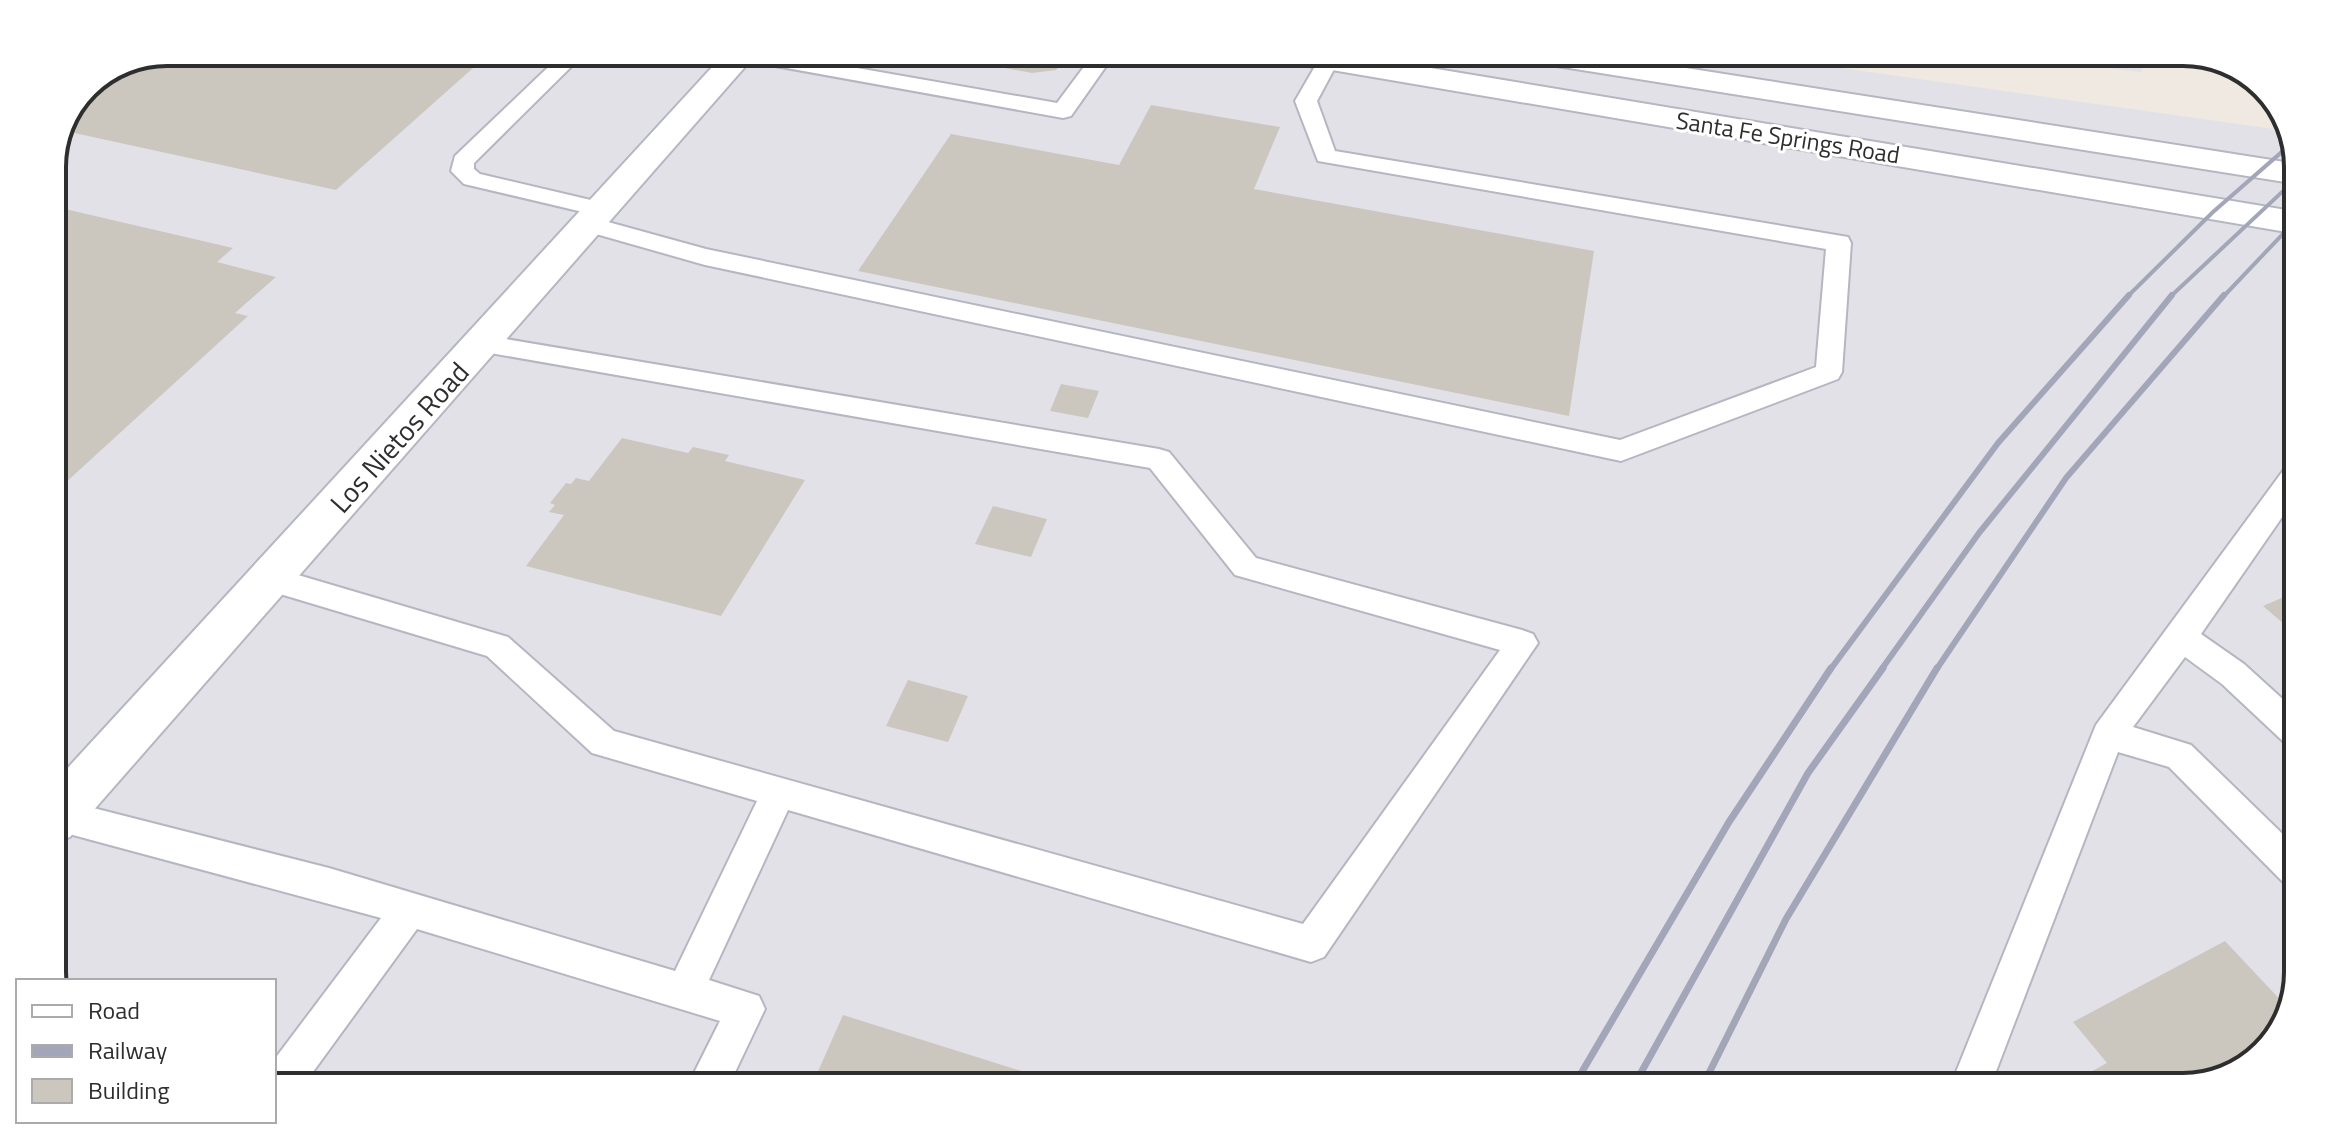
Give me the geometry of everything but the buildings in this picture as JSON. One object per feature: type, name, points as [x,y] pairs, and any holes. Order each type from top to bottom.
[{"type":"main road","name":"Los Nietos Road","points":[[66,806],[731,66]]},
{"type":"main road","name":"Santa Fe Springs Road","points":[[1388,66],[2284,221]]},
{"type":"main road","name":"Santa Fe Springs Road","points":[[1614,66],[2284,172]]},
{"type":"lane","points":[[561,66],[463,161],[463,171],[472,179],[720,260],[1621,451],[1829,372],[1839,243],[1326,156],[1306,101],[1325,66]]},
{"type":"lane","points":[[815,66],[1063,111],[1096,66]]},
{"type":"lane","points":[[271,579],[497,646],[604,743],[1311,944],[1522,643],[1246,567],[1159,459],[482,344]]},
{"type":"lane","points":[[1975,1073],[2108,735],[2182,638],[2284,492]]},
{"type":"lane","points":[[2182,638],[2233,674],[2284,721]]},
{"type":"lane","points":[[2108,735],[2179,755],[2284,859]]},
{"type":"lane","points":[[684,992],[779,792]]},
{"type":"lane","points":[[66,821],[329,885],[746,1009],[714,1073]]},
{"type":"lane","points":[[288,1073],[409,910]]},
{"type":"shaded area","points":[[167,66],[1827,66],[2277,129],[2284,160],[2284,972],[2282,992],[2271,1023],[2255,1044],[2222,1065],[2183,1073],[276,1073],[276,979],[66,979],[66,160],[69,141],[83,111],[95,95],[128,74]]},
{"type":"shaded area","points":[[2091,66],[2144,66],[2141,72]]},
{"type":"railway","points":[[2129,295],[2213,212],[2283,151]]},
{"type":"railway","points":[[2172,296],[2284,190]]},
{"type":"railway","points":[[2223,297],[2284,233]]},
{"type":"railway","points":[[1830,670],[1998,443],[2129,295]]},
{"type":"railway","points":[[1936,670],[2066,478],[2224,295]]},
{"type":"railway","points":[[1881,670],[1979,533],[2172,296]]},
{"type":"railway","points":[[1581,1073],[1729,822],[1831,668]]},
{"type":"railway","points":[[1641,1073],[1808,773],[1883,668]]},
{"type":"railway","points":[[1709,1073],[1786,919],[1937,668]]}]
